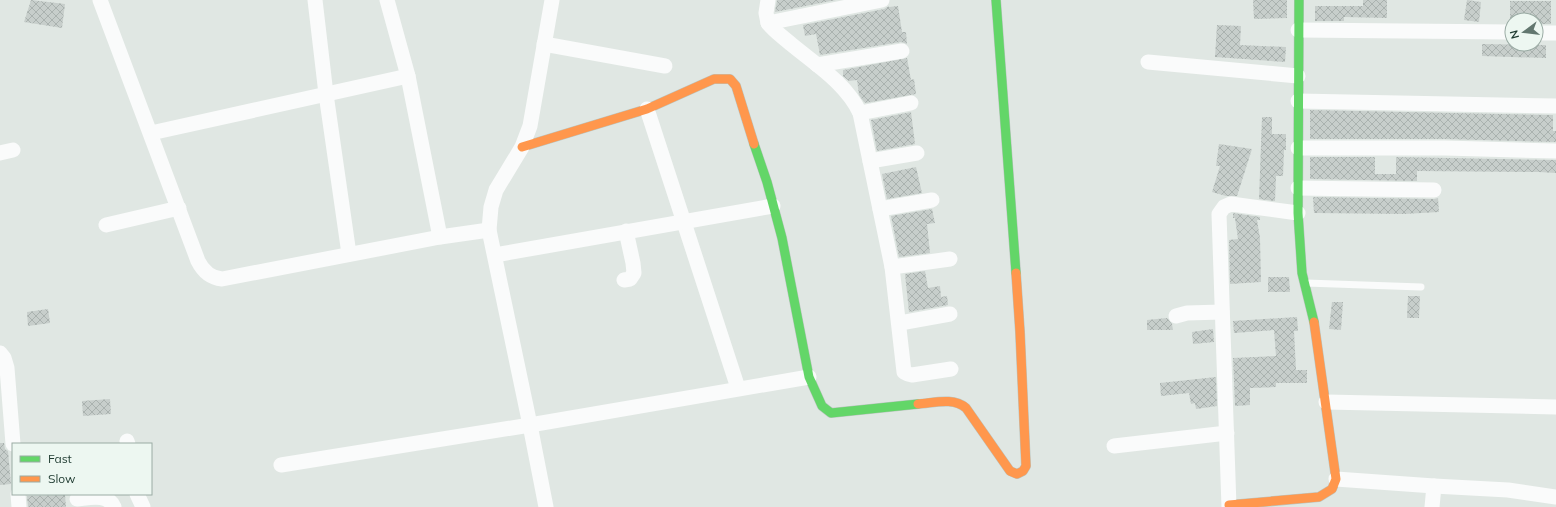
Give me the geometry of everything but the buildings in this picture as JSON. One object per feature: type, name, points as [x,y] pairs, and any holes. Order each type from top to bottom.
[{"type":"street","points":[[100,0],[201,267],[215,278],[222,279],[440,237],[489,230]]},
{"type":"street","points":[[315,0],[326,94],[349,254]]},
{"type":"street","points":[[387,0],[408,76],[440,237]]},
{"type":"street","points":[[546,507],[489,230],[491,207],[496,190],[527,137],[534,106],[552,0]]},
{"type":"street","points":[[768,0],[766,13],[768,23],[771,27],[849,94],[860,113],[892,267],[900,323],[904,372],[912,375],[951,368]]},
{"type":"street","points":[[768,23],[882,0]]},
{"type":"street","points":[[522,147],[647,109],[708,81],[722,78],[730,79],[736,86],[774,206],[782,238],[808,377],[822,406],[831,413],[953,401],[960,403],[966,408],[1010,472],[1016,474],[1024,471],[1026,466],[1026,451],[1020,332],[996,0]]},
{"type":"street","points":[[1298,213],[1231,204],[1226,205],[1219,214],[1229,506],[1319,497],[1332,489],[1336,479],[1316,332],[1302,273],[1298,213],[1299,0]]},
{"type":"street","points":[[1298,30],[1504,32]]},
{"type":"street","points":[[1544,32],[1556,33]]},
{"type":"street","points":[[544,44],[665,66]]},
{"type":"street","points":[[817,65],[902,51]]},
{"type":"street","points":[[1148,62],[1298,76]]},
{"type":"street","points":[[151,133],[408,76]]},
{"type":"street","points":[[1298,101],[1556,106]]},
{"type":"street","points":[[860,113],[911,103]]},
{"type":"street","points":[[647,109],[738,388]]},
{"type":"street","points":[[1298,148],[1445,148],[1556,151]]},
{"type":"street","points":[[870,161],[917,153]]},
{"type":"street","points":[[1298,188],[1434,190]]},
{"type":"street","points":[[880,209],[932,200]]},
{"type":"street","points":[[495,255],[774,206]]},
{"type":"street","points":[[106,225],[178,208]]},
{"type":"street","points":[[624,280],[630,279],[634,273],[634,263],[626,231]]},
{"type":"street","points":[[892,267],[950,259]]},
{"type":"street","points":[[1176,316],[1187,313],[1222,312]]},
{"type":"street","points":[[900,323],[950,314]]},
{"type":"street","points":[[0,353],[4,358],[7,368],[13,443]]},
{"type":"street","points":[[281,465],[530,425],[808,377]]},
{"type":"street","points":[[1326,402],[1556,407]]},
{"type":"street","points":[[1114,446],[1227,433]]},
{"type":"street","points":[[1336,479],[1508,490],[1556,497]]},
{"type":"street","points":[[1432,507],[1434,486]]},
{"type":"street","points":[[18,495],[19,507]]},
{"type":"street","points":[[137,495],[143,507]]},
{"type":"street","points":[[77,499],[103,498],[109,500],[114,507]]},
{"type":"lane","points":[[1304,282],[1421,287]]},
{"type":"traffic: fast","points":[[996,0],[1016,273]]},
{"type":"traffic: fast","points":[[1299,0],[1298,213],[1302,273],[1314,322]]},
{"type":"traffic: fast","points":[[754,144],[767,182],[782,238],[809,377],[822,406],[831,413],[918,404]]},
{"type":"traffic: slow","points":[[522,147],[647,109],[714,79],[730,79],[736,86],[754,144]]},
{"type":"traffic: slow","points":[[918,404],[949,402],[966,408],[1010,471],[1017,474],[1023,471],[1026,466],[1016,273]]},
{"type":"traffic: slow","points":[[1229,505],[1319,497],[1332,489],[1336,479],[1314,322]]}]
